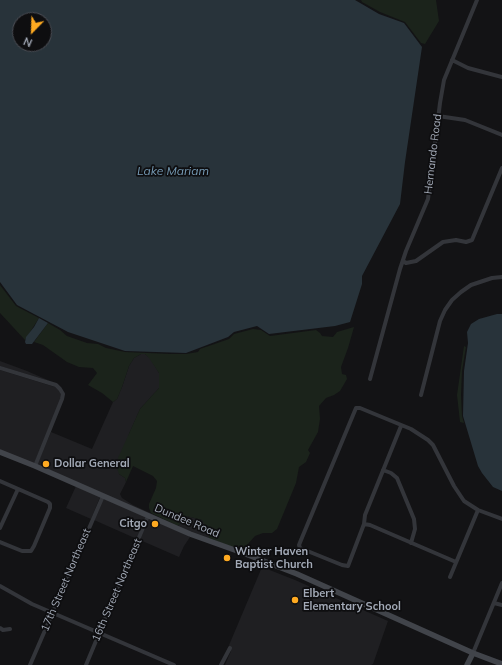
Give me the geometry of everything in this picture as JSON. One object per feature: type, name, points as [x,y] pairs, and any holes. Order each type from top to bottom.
[{"type":"main road","name":"Dundee Road","points":[[0,452],[190,534],[297,574],[473,653],[501,664]]},
{"type":"main road","points":[[467,665],[473,653]]},
{"type":"street","name":"Hernando Road","points":[[370,378],[403,261],[428,199],[442,90],[452,60],[477,0]]},
{"type":"street","points":[[452,60],[468,68],[502,77]]},
{"type":"street","points":[[438,116],[465,120],[502,135]]},
{"type":"street","points":[[403,261],[406,263],[416,261],[443,242],[456,240],[466,242],[472,240],[502,168]]},
{"type":"street","points":[[421,395],[440,321],[445,310],[452,300],[471,285],[492,278],[502,277]]},
{"type":"street","points":[[0,368],[56,385],[62,391],[62,400],[35,466]]},
{"type":"street","points":[[401,426],[365,515],[364,524],[348,566],[300,548],[301,540],[356,408],[360,408],[422,435],[433,445],[458,494],[464,501],[478,510],[502,519]]},
{"type":"street","points":[[384,470],[397,478],[414,519],[415,529],[411,543]]},
{"type":"street","points":[[0,481],[50,504],[50,508],[31,551],[22,551],[0,542]]},
{"type":"street","points":[[0,528],[18,488]]},
{"type":"street","name":"17th Street Northeast","points":[[30,665],[102,496]]},
{"type":"street","points":[[450,577],[478,510]]},
{"type":"street","name":"16th Street Northeast","points":[[86,665],[148,516]]},
{"type":"street","points":[[364,524],[370,525],[456,562]]},
{"type":"street","points":[[473,653],[502,583]]},
{"type":"street","points":[[0,586],[24,600],[174,665]]},
{"type":"street","points":[[494,603],[502,605]]},
{"type":"street","points":[[0,628],[3,630],[10,629]]},
{"type":"street","points":[[222,665],[230,648]]},
{"type":"shaded area","points":[[361,0],[436,0],[439,21],[425,44],[421,43],[405,22],[380,12]]},
{"type":"shaded area","points":[[0,285],[16,306],[39,318],[25,340],[0,313]]},
{"type":"shaded area","points":[[48,323],[67,336],[87,343],[98,344],[106,348],[125,352],[171,354],[198,352],[200,349],[229,339],[234,334],[253,329],[261,330],[270,336],[316,330],[322,336],[333,337],[337,332],[354,327],[341,367],[342,374],[346,375],[347,379],[340,391],[326,398],[319,406],[320,419],[318,432],[308,450],[310,453],[306,462],[299,467],[296,483],[277,529],[272,533],[263,533],[255,536],[240,550],[209,538],[209,531],[202,520],[186,516],[178,526],[151,513],[149,504],[156,488],[157,481],[153,476],[133,466],[126,482],[125,478],[119,474],[117,468],[118,458],[140,409],[159,388],[159,373],[145,354],[141,354],[134,358],[129,366],[117,399],[113,402],[102,393],[88,385],[97,373],[93,368],[79,367],[67,362],[43,345],[34,342]]},
{"type":"shaded area","points":[[464,346],[466,347],[462,371],[461,395],[462,416],[464,423],[460,422],[457,395]]},
{"type":"shaded area","points":[[141,354],[145,354],[150,358],[159,373],[159,388],[140,409],[129,434],[119,474],[125,478],[126,482],[120,494],[122,498],[133,505],[178,526],[186,516],[203,520],[209,531],[209,540],[37,465],[51,432],[92,449],[113,402],[117,399],[129,366],[134,358]]},
{"type":"shaded area","points":[[0,361],[27,371],[50,381],[0,366]]},
{"type":"shaded area","points":[[0,370],[55,387],[61,394],[61,399],[34,464],[0,450]]},
{"type":"shaded area","points":[[76,486],[100,497],[91,519],[66,508]]},
{"type":"shaded area","points":[[103,498],[146,517],[137,539],[94,520]]},
{"type":"shaded area","points":[[149,518],[190,537],[179,557],[140,540]]},
{"type":"shaded area","name":"Elbert Elementary School","points":[[262,567],[388,621],[373,664],[225,665],[231,651],[227,650]]},
{"type":"water","name":"Lake Mariam","points":[[0,0],[355,0],[379,14],[404,23],[422,47],[400,204],[362,276],[362,284],[350,322],[335,326],[269,334],[257,326],[234,332],[228,337],[186,353],[125,351],[68,332],[17,305],[0,282]]},
{"type":"water","points":[[502,314],[502,491],[493,487],[478,466],[463,416],[464,371],[468,343],[467,332],[471,324],[479,319]]},
{"type":"water","points":[[39,318],[48,323],[32,344],[26,344],[26,337]]},
{"type":"place","name":"Dollar General","points":[[46,464]]},
{"type":"place","name":"Citgo","points":[[155,524]]},
{"type":"place","name":"Winter Haven Baptist Church","points":[[227,558]]},
{"type":"place","name":"Elbert Elementary School","points":[[295,600]]}]
